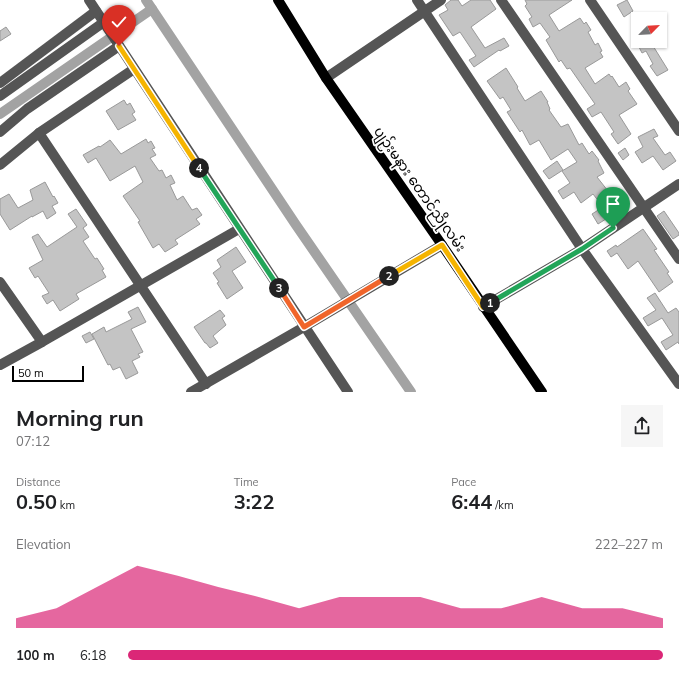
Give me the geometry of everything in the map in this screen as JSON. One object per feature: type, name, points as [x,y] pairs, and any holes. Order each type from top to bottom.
[{"type":"main road","name":"ပျဉ်းမနား တောင်ညိုလမ်း","points":[[278,0],[326,78],[542,392]]},
{"type":"street","points":[[89,0],[348,392]]},
{"type":"street","points":[[417,0],[582,249],[679,384]]},
{"type":"street","points":[[326,78],[441,0]]},
{"type":"street","points":[[501,0],[679,259]]},
{"type":"street","points":[[590,0],[679,131]]},
{"type":"street","points":[[0,83],[96,11]]},
{"type":"street","points":[[0,96],[106,26]]},
{"type":"street","points":[[0,132],[27,109],[118,43]]},
{"type":"street","points":[[0,165],[39,133],[134,69]]},
{"type":"street","points":[[39,133],[206,384]]},
{"type":"street","points":[[483,307],[582,249],[679,184]]},
{"type":"street","points":[[0,365],[240,229]]},
{"type":"street","points":[[191,392],[442,245]]},
{"type":"street","points":[[0,282],[42,342]]},
{"type":"building","points":[[451,0],[458,0],[462,6],[471,0],[490,0],[496,9],[471,27],[485,48],[504,38],[509,46],[500,51],[499,50],[474,67],[469,60],[476,56],[460,32],[453,36],[439,15],[448,10],[445,5]]},
{"type":"building","points":[[525,0],[572,0],[549,15],[559,31],[580,18],[584,24],[586,22],[591,30],[588,32],[595,45],[598,43],[603,57],[585,68],[595,84],[609,74],[619,87],[626,82],[630,89],[628,91],[637,104],[619,115],[631,134],[618,144],[611,134],[614,132],[601,112],[592,117],[587,109],[595,104],[570,68],[567,69],[561,60],[559,62],[546,40],[550,37],[540,23],[533,27],[529,19],[532,17],[525,6],[527,4]]},
{"type":"building","points":[[627,0],[633,11],[624,17],[617,5]]},
{"type":"building","points":[[6,27],[11,34],[0,41],[0,31]]},
{"type":"building","points":[[640,48],[654,48],[668,70],[657,76],[650,66],[653,64],[646,51],[642,53]]},
{"type":"building","points":[[506,68],[525,101],[541,91],[548,102],[549,110],[561,127],[568,124],[579,145],[582,143],[589,154],[592,151],[599,160],[598,161],[604,173],[597,177],[608,191],[611,188],[623,204],[620,206],[623,211],[616,216],[614,214],[598,224],[592,214],[603,207],[593,194],[581,203],[574,192],[563,199],[558,191],[570,183],[562,171],[577,162],[568,149],[551,160],[539,140],[530,145],[522,130],[520,132],[507,112],[511,110],[503,97],[500,99],[487,81]]},
{"type":"building","points":[[124,100],[127,105],[130,103],[135,112],[132,114],[136,120],[118,130],[106,111]]},
{"type":"building","points":[[654,129],[658,136],[653,138],[665,155],[670,152],[676,161],[663,170],[653,156],[642,163],[635,152],[643,147],[638,137]]},
{"type":"building","points":[[146,139],[148,143],[151,141],[155,148],[152,149],[156,155],[150,158],[159,171],[162,170],[166,178],[171,175],[175,183],[170,185],[177,200],[183,196],[192,210],[197,208],[202,215],[196,219],[200,224],[175,240],[178,244],[165,252],[159,244],[153,248],[138,222],[140,221],[123,196],[143,182],[135,166],[110,181],[96,158],[88,163],[83,155],[99,146],[100,147],[110,140],[121,154]]},
{"type":"building","points":[[625,148],[629,155],[623,160],[618,153]]},
{"type":"building","points":[[557,161],[563,170],[549,179],[543,171]]},
{"type":"building","points":[[45,182],[58,203],[52,206],[56,213],[47,219],[43,211],[10,230],[0,214],[0,199],[9,194],[18,208],[33,200],[30,190]]},
{"type":"building","points":[[76,209],[87,225],[83,228],[89,237],[83,241],[95,259],[97,258],[104,269],[102,270],[106,277],[76,294],[79,299],[60,311],[53,300],[47,304],[42,296],[49,293],[38,276],[35,278],[29,268],[43,260],[32,237],[38,234],[47,247],[77,227],[68,214]]},
{"type":"building","points":[[664,211],[679,233],[679,235],[673,239],[657,216]]},
{"type":"building","points":[[643,229],[657,249],[654,250],[669,272],[667,273],[673,282],[659,292],[638,261],[628,269],[617,253],[611,257],[607,251],[616,245],[617,247]]},
{"type":"building","points":[[236,247],[246,262],[232,271],[243,288],[227,299],[217,283],[219,282],[213,273],[221,267],[217,260]]},
{"type":"building","points":[[655,293],[668,313],[676,308],[679,312],[679,344],[678,342],[666,350],[661,342],[673,335],[662,318],[648,326],[643,318],[656,310],[647,298]]},
{"type":"building","points":[[138,307],[146,322],[131,329],[143,352],[138,354],[140,357],[132,361],[138,373],[126,379],[120,367],[113,370],[110,364],[108,365],[92,334],[104,327],[106,332],[132,319],[128,312]]},
{"type":"building","points":[[220,310],[225,316],[222,318],[226,325],[213,336],[218,343],[210,348],[194,327]]},
{"type":"building","points":[[90,332],[94,339],[86,343],[82,336]]},
{"type":"waterway","points":[[146,0],[296,225],[411,392]]},
{"type":"waterway","points":[[0,114],[152,9]]},
{"type":"route","points":[[119,46],[304,327],[442,245],[483,307],[582,249],[613,228]]}]
